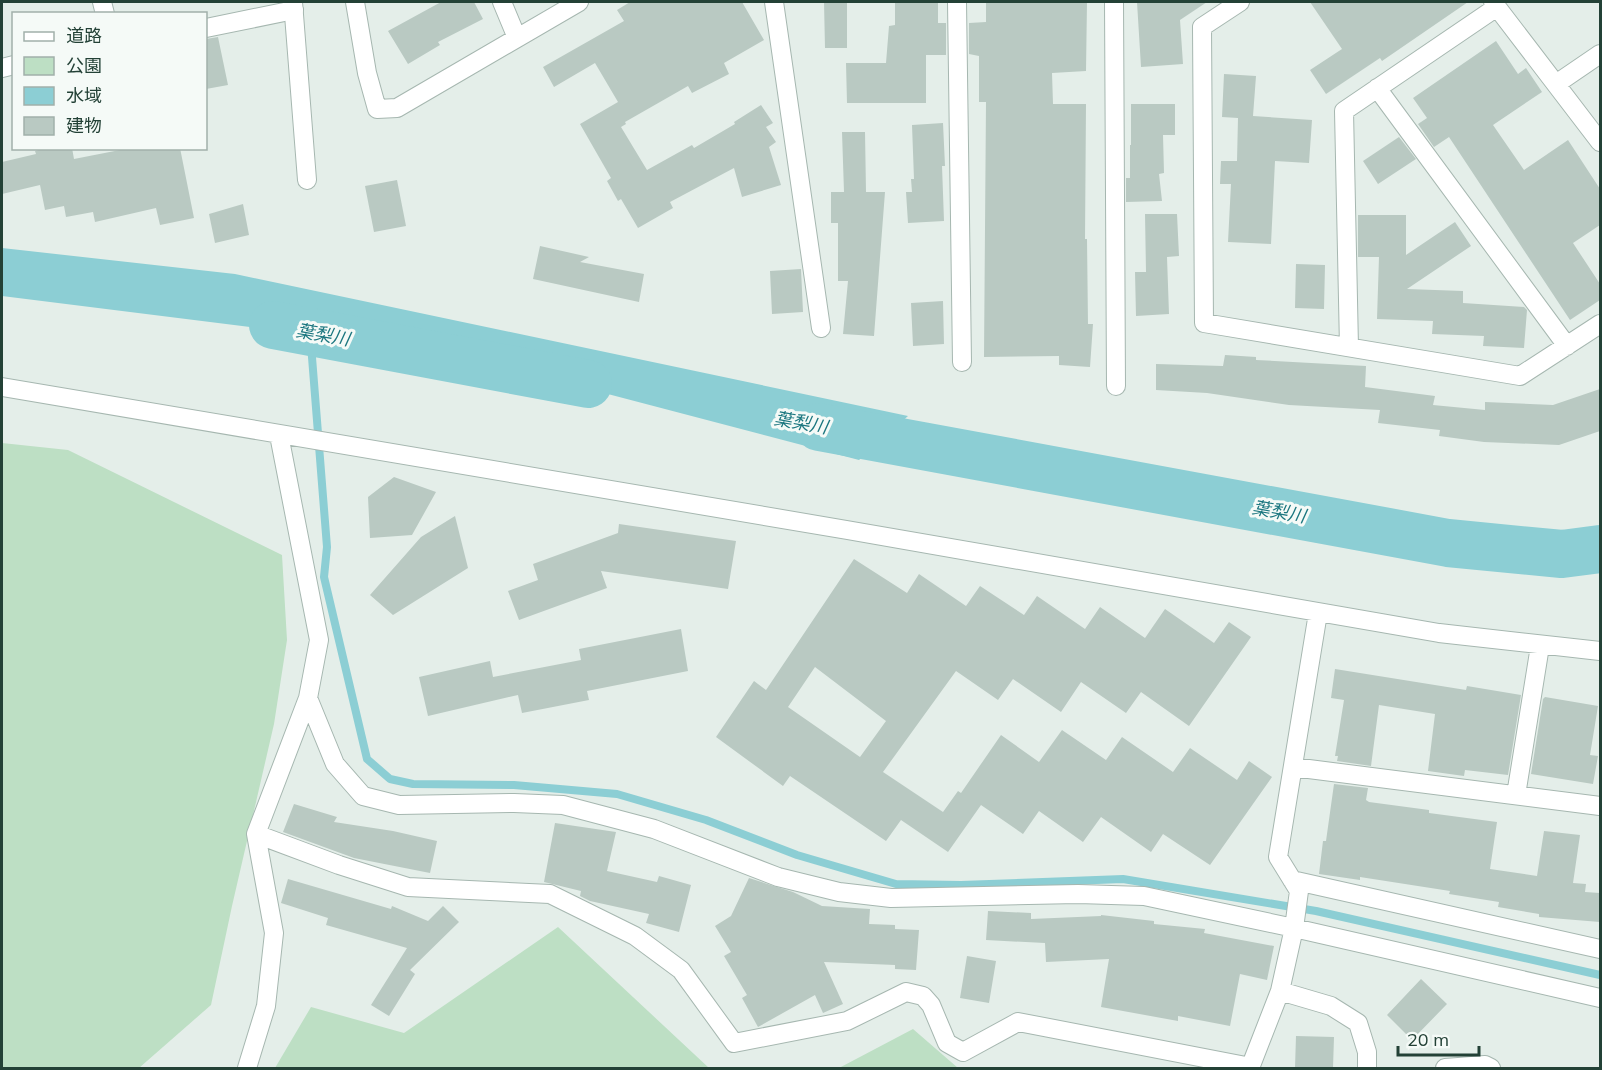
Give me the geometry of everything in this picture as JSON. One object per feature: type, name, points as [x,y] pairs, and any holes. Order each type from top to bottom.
[{"type":"street","points":[[356,2],[367,73],[377,109],[397,108],[579,2]]},
{"type":"street","points":[[502,2],[517,38]]},
{"type":"street","points":[[774,2],[821,328]]},
{"type":"street","points":[[957,2],[962,362]]},
{"type":"street","points":[[1114,2],[1116,386]]},
{"type":"street","points":[[1240,2],[1202,27],[1204,323],[1520,375],[1600,324]]},
{"type":"street","points":[[1350,347],[1344,111],[1495,4],[1600,142]]},
{"type":"street","points":[[207,28],[294,6],[307,180]]},
{"type":"street","points":[[1556,84],[1600,54]]},
{"type":"street","points":[[1377,88],[1567,346]]},
{"type":"street","points":[[2,387],[847,530],[1317,613],[1439,633],[1600,651]]},
{"type":"street","points":[[247,1068],[266,1006],[274,933],[256,834],[308,698],[319,640],[279,435]]},
{"type":"street","points":[[256,834],[339,865],[408,887],[550,894],[635,936],[681,970],[734,1043],[847,1021],[906,992],[923,996],[931,1005],[947,1043],[963,1052],[1018,1022],[1251,1068],[1280,991],[1294,928],[1299,891],[1278,857],[1317,613]]},
{"type":"street","points":[[1516,795],[1540,646]]},
{"type":"street","points":[[308,698],[334,764],[363,796],[399,805],[514,802],[563,805],[654,829],[778,877],[839,892],[891,898],[1078,894],[1144,896],[1600,998]]},
{"type":"street","points":[[1293,767],[1600,806]]},
{"type":"street","points":[[1292,880],[1600,949]]},
{"type":"street","points":[[1280,991],[1331,1006],[1358,1023],[1367,1052],[1367,1068]]},
{"type":"street","points":[[1445,1068],[1485,1065],[1491,1068]]},
{"type":"green space","points":[[2,443],[68,450],[282,555],[287,640],[274,724],[211,1005],[139,1068],[2,1068]]},
{"type":"green space","points":[[558,927],[709,1068],[275,1068],[311,1007],[404,1033]]},
{"type":"green space","points":[[913,1029],[958,1068],[839,1068]]},
{"type":"water","points":[[2,248],[235,274],[908,416],[859,460],[524,372],[339,338],[2,296]]},
{"type":"building","points":[[441,2],[474,2],[483,19],[438,42],[440,45],[408,64],[388,31]]},
{"type":"building","points":[[630,2],[742,2],[764,40],[724,63],[729,74],[692,93],[688,86],[625,122],[626,124],[621,127],[647,170],[692,145],[694,148],[735,124],[734,122],[761,105],[773,123],[766,127],[776,142],[769,147],[781,185],[742,197],[734,168],[670,202],[673,208],[638,228],[621,199],[618,201],[607,181],[611,178],[580,124],[618,102],[595,63],[554,87],[543,67],[624,21],[617,10]]},
{"type":"building","points":[[824,2],[847,2],[847,48],[825,48]]},
{"type":"building","points":[[895,2],[938,2],[938,23],[946,23],[946,55],[926,55],[926,103],[847,103],[846,63],[886,63],[889,26],[895,25]]},
{"type":"building","points":[[986,2],[1087,2],[1086,71],[1052,73],[1053,104],[1086,104],[1085,239],[1087,239],[1088,324],[1093,324],[1090,367],[1059,365],[1059,356],[984,357],[986,102],[979,102],[979,56],[969,54],[969,23],[986,22]]},
{"type":"building","points":[[1137,2],[1207,2],[1180,20],[1183,64],[1141,67]]},
{"type":"building","points":[[1310,2],[1468,2],[1382,61],[1380,58],[1326,94],[1310,70],[1342,49]]},
{"type":"building","points":[[218,37],[228,85],[207,89],[207,39]]},
{"type":"building","points":[[1496,41],[1518,74],[1526,68],[1542,92],[1493,125],[1524,170],[1568,140],[1600,189],[1600,225],[1573,243],[1600,284],[1600,300],[1570,320],[1449,137],[1434,147],[1418,124],[1427,118],[1413,98]]},
{"type":"building","points":[[1224,74],[1256,76],[1253,116],[1312,120],[1309,163],[1275,161],[1271,244],[1228,242],[1231,184],[1220,184],[1221,161],[1237,161],[1238,118],[1222,117]]},
{"type":"building","points":[[1131,104],[1175,104],[1175,135],[1163,135],[1164,173],[1159,174],[1162,201],[1126,202],[1126,178],[1130,178]]},
{"type":"building","points":[[943,123],[944,221],[908,223],[906,192],[912,192],[911,179],[914,179],[912,125]]},
{"type":"building","points":[[842,132],[865,132],[866,192],[885,192],[874,336],[843,334],[848,281],[838,281],[838,223],[831,223],[831,192],[844,192]]},
{"type":"building","points":[[1399,137],[1416,159],[1378,184],[1363,161]]},
{"type":"building","points":[[72,150],[74,159],[120,150],[180,150],[194,218],[160,225],[156,208],[95,222],[93,212],[66,217],[64,206],[45,210],[40,185],[2,194],[2,162],[36,154],[35,151]]},
{"type":"building","points":[[397,180],[406,226],[374,232],[365,186]]},
{"type":"building","points":[[243,204],[249,235],[215,243],[209,214]]},
{"type":"building","points":[[1145,214],[1177,214],[1179,256],[1167,257],[1169,314],[1136,316],[1135,272],[1146,272]]},
{"type":"building","points":[[1358,215],[1406,215],[1406,255],[1455,222],[1471,246],[1407,289],[1463,291],[1463,303],[1524,307],[1527,310],[1524,348],[1483,346],[1484,336],[1432,334],[1433,321],[1377,319],[1379,257],[1358,257]]},
{"type":"building","points":[[540,246],[589,257],[580,262],[644,274],[639,302],[533,279]]},
{"type":"building","points":[[1296,264],[1325,265],[1324,309],[1295,308]]},
{"type":"building","points":[[801,269],[803,312],[772,314],[770,271]]},
{"type":"building","points":[[943,301],[944,344],[913,346],[911,303]]},
{"type":"building","points":[[1225,355],[1256,357],[1256,360],[1366,366],[1365,387],[1435,396],[1433,405],[1485,410],[1485,402],[1553,405],[1600,389],[1600,431],[1559,445],[1484,442],[1439,436],[1440,430],[1378,423],[1380,410],[1289,405],[1207,393],[1156,390],[1156,364],[1223,366]]},
{"type":"building","points":[[394,477],[436,492],[412,535],[370,538],[368,497]]},
{"type":"building","points":[[455,516],[468,568],[393,615],[370,595],[421,537]]},
{"type":"building","points":[[619,524],[736,541],[728,589],[601,571],[607,588],[519,620],[508,591],[538,580],[533,564],[618,533]]},
{"type":"building","points":[[854,559],[907,593],[919,574],[966,606],[980,586],[1024,615],[1037,596],[1085,629],[1100,607],[1145,638],[1165,609],[1214,643],[1229,622],[1251,637],[1189,726],[1141,692],[1126,713],[1081,682],[1061,712],[1013,679],[998,700],[956,671],[883,772],[943,812],[958,791],[961,793],[1001,735],[1039,762],[1062,730],[1106,760],[1122,737],[1173,772],[1190,748],[1237,780],[1249,761],[1272,777],[1210,865],[1163,834],[1151,852],[1101,817],[1083,842],[1039,811],[1023,834],[981,805],[948,852],[901,820],[886,841],[790,776],[783,786],[716,737],[754,681],[766,690]],"holes":[[[815,667],[886,721],[860,757],[788,707]]]},
{"type":"building","points":[[681,629],[688,671],[587,691],[589,700],[522,713],[518,695],[428,716],[419,677],[490,661],[493,677],[581,660],[579,649]]},
{"type":"building","points":[[1335,669],[1466,690],[1467,686],[1521,695],[1508,775],[1465,770],[1464,776],[1428,771],[1435,714],[1379,705],[1371,766],[1337,761],[1338,756],[1335,756],[1344,700],[1331,698]]},
{"type":"building","points":[[1545,697],[1598,706],[1590,755],[1598,756],[1593,784],[1531,774]]},
{"type":"building","points":[[1334,784],[1368,788],[1366,800],[1369,802],[1497,822],[1490,869],[1537,876],[1544,831],[1580,835],[1573,883],[1586,884],[1585,892],[1600,893],[1600,922],[1539,917],[1539,914],[1498,907],[1499,902],[1449,894],[1450,891],[1360,877],[1360,880],[1319,874]]},
{"type":"building","points":[[294,804],[337,817],[334,822],[393,831],[437,841],[430,873],[354,858],[283,832]]},
{"type":"building","points":[[555,823],[616,832],[607,871],[657,882],[659,876],[691,885],[679,932],[646,923],[649,914],[590,901],[580,896],[581,891],[544,882]]},
{"type":"building","points":[[749,878],[793,892],[822,906],[870,909],[869,924],[895,925],[895,929],[919,930],[916,970],[895,969],[895,965],[824,962],[843,1004],[823,1013],[815,995],[758,1027],[742,998],[747,995],[724,956],[731,952],[715,926],[731,916]]},
{"type":"building","points":[[288,879],[391,909],[392,906],[428,921],[443,906],[459,922],[410,970],[415,974],[389,1016],[371,1005],[407,948],[326,925],[328,918],[281,903]]},
{"type":"building","points":[[988,911],[1031,913],[1031,919],[1101,915],[1154,921],[1154,924],[1205,929],[1204,933],[1274,946],[1267,980],[1240,974],[1230,1026],[1178,1016],[1178,1021],[1101,1007],[1109,959],[1046,962],[1045,943],[986,940]]},
{"type":"building","points":[[967,956],[996,961],[989,1003],[960,998]]},
{"type":"building","points":[[1421,979],[1447,1004],[1412,1040],[1387,1015]]},
{"type":"building","points":[[1296,1036],[1334,1037],[1333,1068],[1295,1068]]},
{"type":"waterway","name":"葉梨川","points":[[273,325],[588,384]]},
{"type":"waterway","points":[[310,332],[327,547],[324,577],[367,759],[390,779],[413,784],[514,785],[617,794],[706,820],[797,855],[896,884],[961,885],[1123,879],[1316,911],[1600,975]]},
{"type":"waterway","name":"葉梨川","points":[[819,427],[1448,543],[1562,554],[1600,549]]}]
